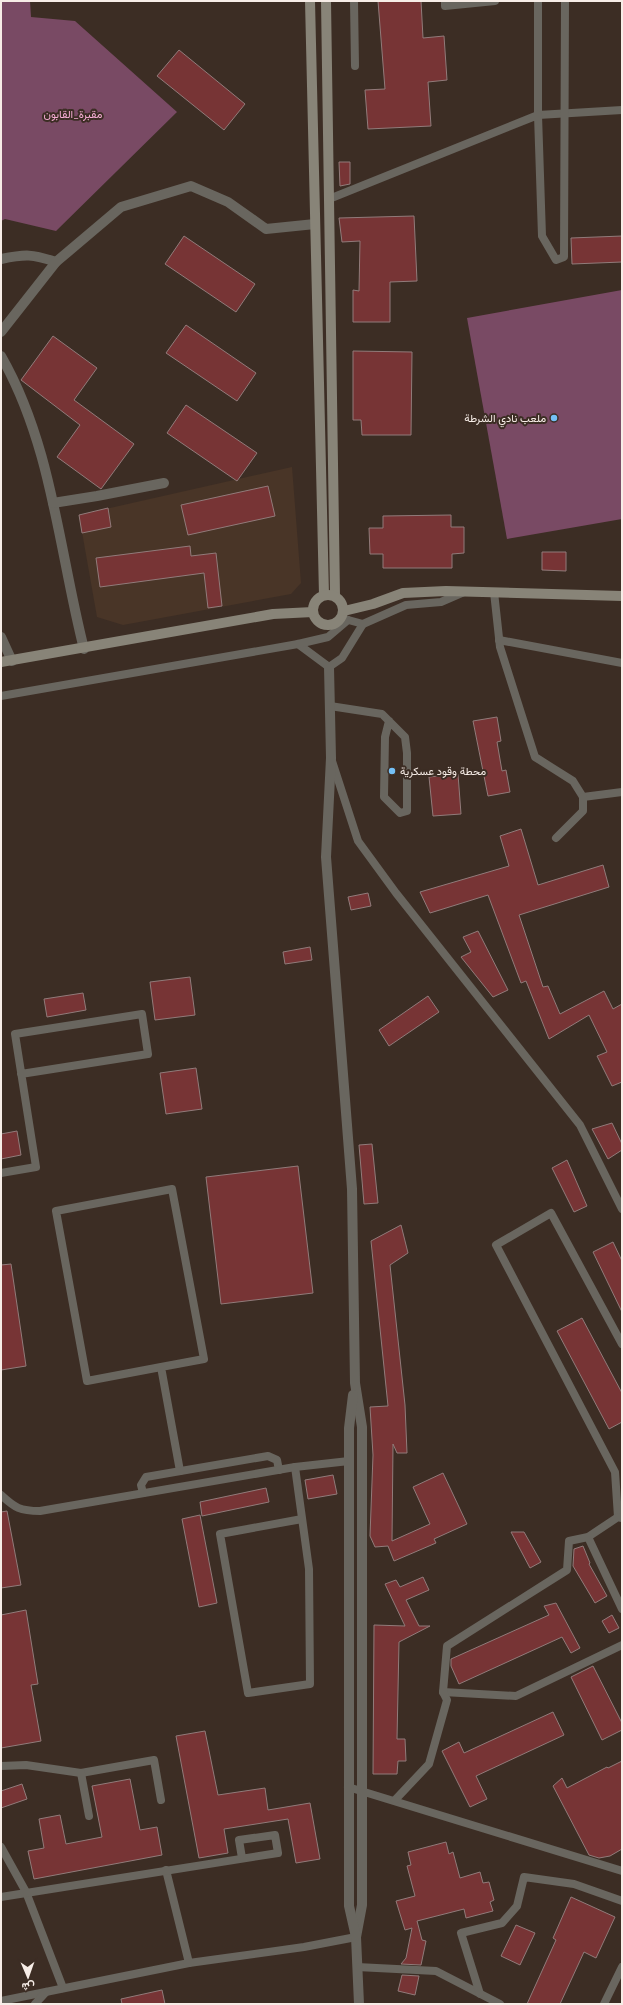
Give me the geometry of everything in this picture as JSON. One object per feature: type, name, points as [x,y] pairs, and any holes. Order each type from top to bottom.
[{"type":"main road","points":[[310,1],[324,595]]},
{"type":"main road","points":[[326,1],[335,596]]},
{"type":"main road","points":[[344,616],[342,603],[335,596],[324,595],[318,598],[314,604],[313,612],[318,621],[331,625],[344,616],[403,593],[465,591],[622,596]]},
{"type":"main road","points":[[1,662],[84,649],[273,614],[313,612]]},
{"type":"street","points":[[1,332],[56,262],[121,207],[191,186],[228,202],[266,229],[315,224]]},
{"type":"street","points":[[1,260],[25,254],[56,262]]},
{"type":"street","points":[[1,356],[13,376],[30,421],[53,503],[84,649]]},
{"type":"street","points":[[53,503],[164,483]]},
{"type":"street","points":[[1,637],[12,661]]},
{"type":"street","points":[[329,667],[332,758],[326,857],[352,1189],[355,1383],[362,1428],[362,1905],[356,1937],[359,2004]]},
{"type":"street","points":[[355,1383],[349,1428],[348,1906],[356,1937]]},
{"type":"lane","points":[[354,1],[355,66]]},
{"type":"lane","points":[[445,1],[445,6],[495,1]]},
{"type":"lane","points":[[538,1],[538,115],[542,236],[556,260],[564,257],[565,1]]},
{"type":"lane","points":[[329,199],[538,115],[622,110]]},
{"type":"lane","points":[[298,644],[329,667],[342,658],[362,624],[406,605],[441,602],[465,591]]},
{"type":"lane","points":[[494,592],[499,640],[535,757],[573,781],[584,797],[583,811],[556,838]]},
{"type":"lane","points":[[1,696],[298,644],[328,637],[344,616],[362,624]]},
{"type":"lane","points":[[499,640],[622,663]]},
{"type":"lane","points":[[330,706],[382,714],[389,721],[405,737],[407,811],[400,813],[384,797],[385,737],[389,721]]},
{"type":"lane","points":[[332,758],[358,841],[401,899],[580,1125],[622,1209]]},
{"type":"lane","points":[[584,797],[622,792]]},
{"type":"lane","points":[[1,1173],[36,1167],[21,1074],[15,1034],[142,1014],[148,1054],[21,1074]]},
{"type":"lane","points":[[172,1189],[204,1359],[161,1367],[87,1381],[56,1211],[172,1189]]},
{"type":"lane","points":[[395,1800],[429,1764],[447,1700],[443,1692],[447,1646],[568,1570],[569,1541],[588,1537],[620,1517],[615,1472],[496,1244],[551,1213],[622,1344]]},
{"type":"lane","points":[[161,1367],[180,1471]]},
{"type":"lane","points":[[143,1493],[141,1485],[146,1478],[268,1456],[277,1460],[279,1470]]},
{"type":"lane","points":[[1,1495],[14,1507],[26,1511],[40,1511],[295,1467],[349,1461]]},
{"type":"lane","points":[[295,1467],[309,1569],[310,1684],[248,1693],[220,1534],[302,1519]]},
{"type":"lane","points":[[588,1537],[622,1609]]},
{"type":"lane","points":[[443,1692],[516,1696],[622,1645]]},
{"type":"lane","points":[[1,1766],[26,1765],[81,1773],[154,1760],[161,1800]]},
{"type":"lane","points":[[81,1773],[89,1816]]},
{"type":"lane","points":[[348,1787],[395,1800],[622,1871]]},
{"type":"lane","points":[[1,1897],[278,1853],[275,1834],[239,1840],[242,1858]]},
{"type":"lane","points":[[1,1847],[26,1892],[63,1988]]},
{"type":"lane","points":[[166,1870],[188,1964]]},
{"type":"lane","points":[[480,1994],[461,1933],[502,1923],[517,1906],[524,1877],[574,1884],[622,1901]]},
{"type":"lane","points":[[1,2001],[188,1964],[304,1947],[356,1937]]},
{"type":"lane","points":[[357,1967],[436,1972],[500,2004]]},
{"type":"lane","points":[[604,2004],[622,1967]]},
{"type":"lane","points":[[35,2004],[46,1992]]},
{"type":"shaded area","points":[[292,467],[301,583],[291,594],[123,625],[97,617],[79,515]]},
{"type":"green space","name":"مقبرة_القابون","points":[[1,1],[30,1],[31,17],[75,21],[177,112],[56,231],[5,219],[1,221]]},
{"type":"green space","name":"ملعب نادي الشرطة","points":[[622,290],[622,519],[507,539],[467,318]]},
{"type":"building","points":[[378,1],[421,1],[423,38],[444,36],[447,80],[428,82],[431,126],[368,129],[365,90],[385,89]]},
{"type":"building","points":[[179,50],[245,104],[224,130],[157,76]]},
{"type":"building","points":[[339,162],[350,162],[350,184],[340,186]]},
{"type":"building","points":[[414,216],[417,281],[390,282],[390,322],[353,322],[353,290],[359,291],[360,241],[342,242],[339,218]]},
{"type":"building","points":[[184,236],[255,284],[236,312],[165,264]]},
{"type":"building","points":[[622,236],[622,262],[572,264],[571,238]]},
{"type":"building","points":[[186,325],[256,373],[237,401],[166,353]]},
{"type":"building","points":[[53,336],[97,368],[74,400],[134,444],[101,489],[57,457],[80,425],[21,380]]},
{"type":"building","points":[[353,351],[412,352],[411,435],[362,435],[361,420],[353,420]]},
{"type":"building","points":[[186,405],[257,453],[237,481],[167,433]]},
{"type":"building","points":[[268,486],[275,516],[188,535],[181,505]]},
{"type":"building","points":[[108,508],[111,527],[82,533],[79,515]]},
{"type":"building","points":[[451,515],[451,527],[464,527],[464,553],[452,554],[452,568],[383,568],[383,554],[370,554],[369,528],[383,528],[383,516]]},
{"type":"building","points":[[190,546],[191,556],[216,553],[222,606],[208,608],[204,573],[100,587],[96,558]]},
{"type":"building","points":[[542,552],[566,552],[566,571],[542,570]]},
{"type":"building","points":[[497,717],[501,741],[497,742],[502,771],[506,770],[510,792],[488,796],[473,721]]},
{"type":"building","points":[[458,774],[461,814],[433,816],[429,777]]},
{"type":"building","points":[[521,829],[538,885],[603,865],[609,887],[519,915],[543,987],[548,986],[560,1014],[604,991],[613,1009],[622,1004],[622,1082],[612,1086],[597,1056],[607,1052],[589,1015],[549,1039],[526,981],[521,983],[488,895],[430,913],[420,892],[509,866],[500,836]]},
{"type":"building","points":[[368,893],[371,906],[351,910],[348,897]]},
{"type":"building","points":[[478,931],[508,990],[493,997],[461,957],[471,952],[463,937]]},
{"type":"building","points":[[310,947],[312,960],[285,964],[283,952]]},
{"type":"building","points":[[190,977],[195,1015],[155,1020],[150,982]]},
{"type":"building","points":[[83,993],[86,1010],[47,1017],[44,999]]},
{"type":"building","points":[[428,996],[439,1012],[389,1046],[379,1030]]},
{"type":"building","points":[[196,1068],[202,1109],[166,1114],[160,1073]]},
{"type":"building","points":[[612,1123],[622,1144],[622,1150],[608,1159],[592,1129]]},
{"type":"building","points":[[17,1131],[21,1155],[1,1159],[1,1134]]},
{"type":"building","points":[[372,1144],[378,1203],[364,1204],[359,1145]]},
{"type":"building","points":[[567,1160],[587,1206],[574,1212],[552,1168]]},
{"type":"building","points":[[298,1166],[313,1293],[221,1304],[206,1177]]},
{"type":"building","points":[[401,1225],[408,1253],[390,1265],[405,1405],[407,1453],[397,1453],[393,1444],[392,1541],[430,1524],[413,1487],[443,1473],[467,1524],[434,1539],[436,1543],[394,1561],[388,1546],[375,1547],[370,1536],[373,1455],[370,1407],[388,1406],[371,1241]]},
{"type":"building","points":[[613,1242],[622,1261],[622,1312],[593,1252]]},
{"type":"building","points":[[11,1264],[26,1366],[1,1370],[1,1265]]},
{"type":"building","points":[[582,1318],[622,1393],[622,1422],[609,1429],[557,1331]]},
{"type":"building","points":[[333,1475],[337,1494],[308,1499],[305,1480]]},
{"type":"building","points":[[266,1488],[269,1502],[202,1516],[200,1502]]},
{"type":"building","points":[[7,1511],[21,1585],[1,1588],[1,1512]]},
{"type":"building","points":[[200,1515],[217,1603],[199,1607],[182,1519]]},
{"type":"building","points":[[511,1532],[524,1532],[541,1562],[530,1568]]},
{"type":"building","points":[[583,1546],[590,1563],[589,1564],[607,1596],[595,1603],[573,1566],[574,1549]]},
{"type":"building","points":[[423,1577],[429,1590],[406,1600],[419,1626],[430,1626],[399,1642],[397,1739],[405,1739],[406,1761],[398,1761],[397,1774],[373,1774],[374,1625],[405,1626],[385,1584],[396,1580],[400,1587]]},
{"type":"building","points":[[556,1603],[580,1648],[571,1653],[562,1637],[459,1684],[451,1666],[451,1659],[549,1615],[544,1606]]},
{"type":"building","points":[[26,1610],[38,1684],[31,1685],[41,1741],[1,1748],[1,1615]]},
{"type":"building","points":[[612,1615],[619,1628],[609,1633],[602,1621]]},
{"type":"building","points":[[593,1666],[622,1723],[622,1730],[602,1740],[571,1677]]},
{"type":"building","points":[[553,1712],[564,1735],[476,1776],[487,1799],[470,1807],[442,1751],[459,1742],[464,1753]]},
{"type":"building","points":[[205,1731],[218,1795],[265,1788],[268,1810],[310,1803],[320,1859],[296,1863],[288,1819],[224,1829],[228,1853],[199,1858],[176,1736]]},
{"type":"building","points":[[622,1761],[622,1849],[610,1856],[599,1858],[589,1855],[553,1786],[562,1778],[567,1788],[607,1767],[608,1768]]},
{"type":"building","points":[[130,1779],[140,1830],[157,1827],[162,1855],[34,1879],[28,1851],[44,1848],[39,1819],[60,1815],[66,1844],[102,1837],[92,1786]]},
{"type":"building","points":[[22,1784],[27,1799],[1,1808],[1,1791]]},
{"type":"building","points":[[446,1842],[449,1854],[453,1852],[460,1878],[480,1872],[483,1883],[489,1882],[494,1900],[490,1902],[493,1911],[466,1918],[464,1909],[417,1921],[422,1940],[426,1941],[421,1965],[401,1964],[406,1958],[412,1928],[405,1930],[396,1901],[415,1896],[407,1866],[411,1865],[408,1852]]},
{"type":"building","points":[[571,1897],[615,1917],[596,1958],[584,1952],[560,2004],[527,2004],[556,1940],[553,1938]]},
{"type":"building","points":[[516,1925],[535,1933],[520,1965],[501,1956]]},
{"type":"building","points":[[402,1975],[419,1976],[415,1995],[398,1991]]},
{"type":"building","points":[[162,1990],[165,2004],[122,2004],[121,1999]]},
{"type":"place","name":"ملعب نادي الشرطة","points":[[554,418]]},
{"type":"place","name":"محطة وقود عسكرية","points":[[392,771]]}]
